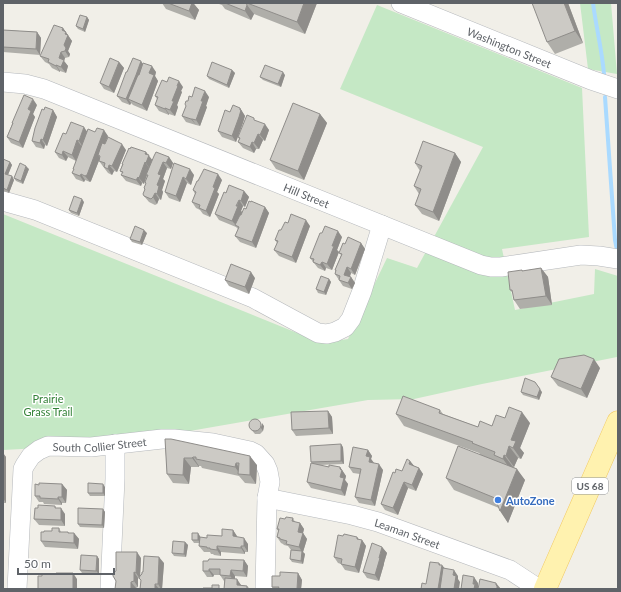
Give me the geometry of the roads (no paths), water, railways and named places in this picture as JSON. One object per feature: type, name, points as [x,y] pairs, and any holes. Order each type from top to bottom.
[{"type":"main road","name":"US 68","points":[[545,589],[618,422]]},
{"type":"street","name":"Washington Street","points":[[401,3],[584,78],[618,89]]},
{"type":"street","name":"Hill Street","points":[[3,82],[25,84],[44,89],[481,265],[501,267],[581,255],[618,259]]},
{"type":"street","points":[[3,201],[35,210],[247,295],[318,333],[327,334],[345,327],[351,319],[362,291],[382,225]]},
{"type":"street","name":"South Collier Street","points":[[18,589],[24,469],[31,456],[48,446],[91,447],[162,439],[213,443],[250,451],[256,454],[265,464],[270,482],[267,498],[265,589]]},
{"type":"street","points":[[110,589],[115,479],[115,444]]},
{"type":"street","name":"Leaman Street","points":[[267,498],[378,522],[510,570],[539,589]]},
{"type":"waterway","points":[[593,3],[604,74]]},
{"type":"waterway","points":[[605,97],[615,240],[617,250]]},
{"type":"place","name":"AutoZone","points":[[498,500]]},
{"type":"park label","name":"Prairie Grass Trail","points":[[48,404]]}]
